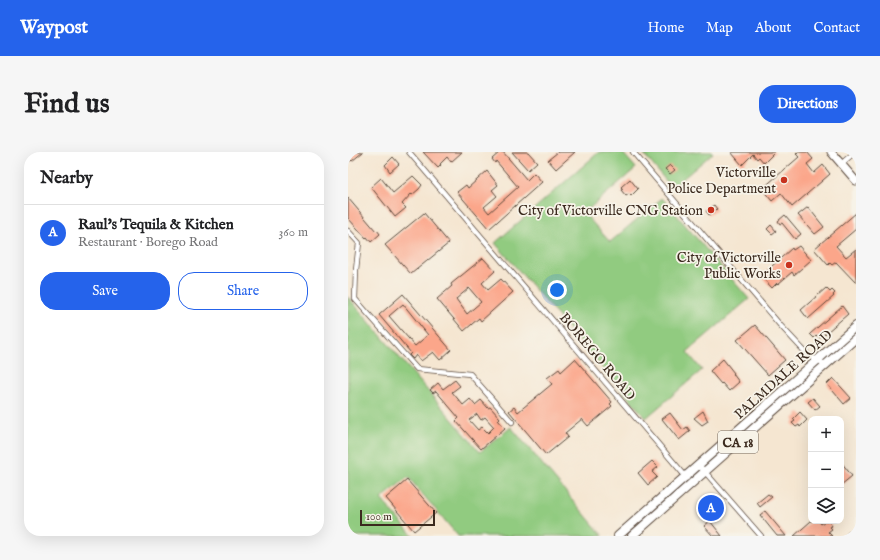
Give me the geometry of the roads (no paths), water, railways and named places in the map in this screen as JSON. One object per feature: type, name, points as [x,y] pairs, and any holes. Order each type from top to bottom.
[{"type":"highway","name":"PALMDALE ROAD","points":[[632,536],[689,480],[856,326]]},
{"type":"highway","name":"PALMDALE ROAD","points":[[702,468],[826,365],[856,338]]},
{"type":"highway","name":"PALMDALE ROAD","points":[[618,536],[689,480]]},
{"type":"main road","points":[[831,152],[856,181]]},
{"type":"street","name":"BOREGO ROAD","points":[[409,152],[689,480]]},
{"type":"street","points":[[633,152],[780,325],[809,356],[826,365]]},
{"type":"street","points":[[841,164],[855,152]]},
{"type":"street","points":[[348,231],[359,243],[355,299],[417,369],[470,374],[512,422]]},
{"type":"street","points":[[702,468],[761,536]]},
{"type":"street","points":[[848,536],[856,529]]},
{"type":"place","name":"Victorville Police Department","points":[[784,180]]},
{"type":"place","name":"City of Victorville CNG Station","points":[[711,210]]},
{"type":"place","name":"City of Victorville Public Works","points":[[789,265]]},
{"type":"place","name":"Raul's Tequila & Kitchen","points":[[711,508]]}]
